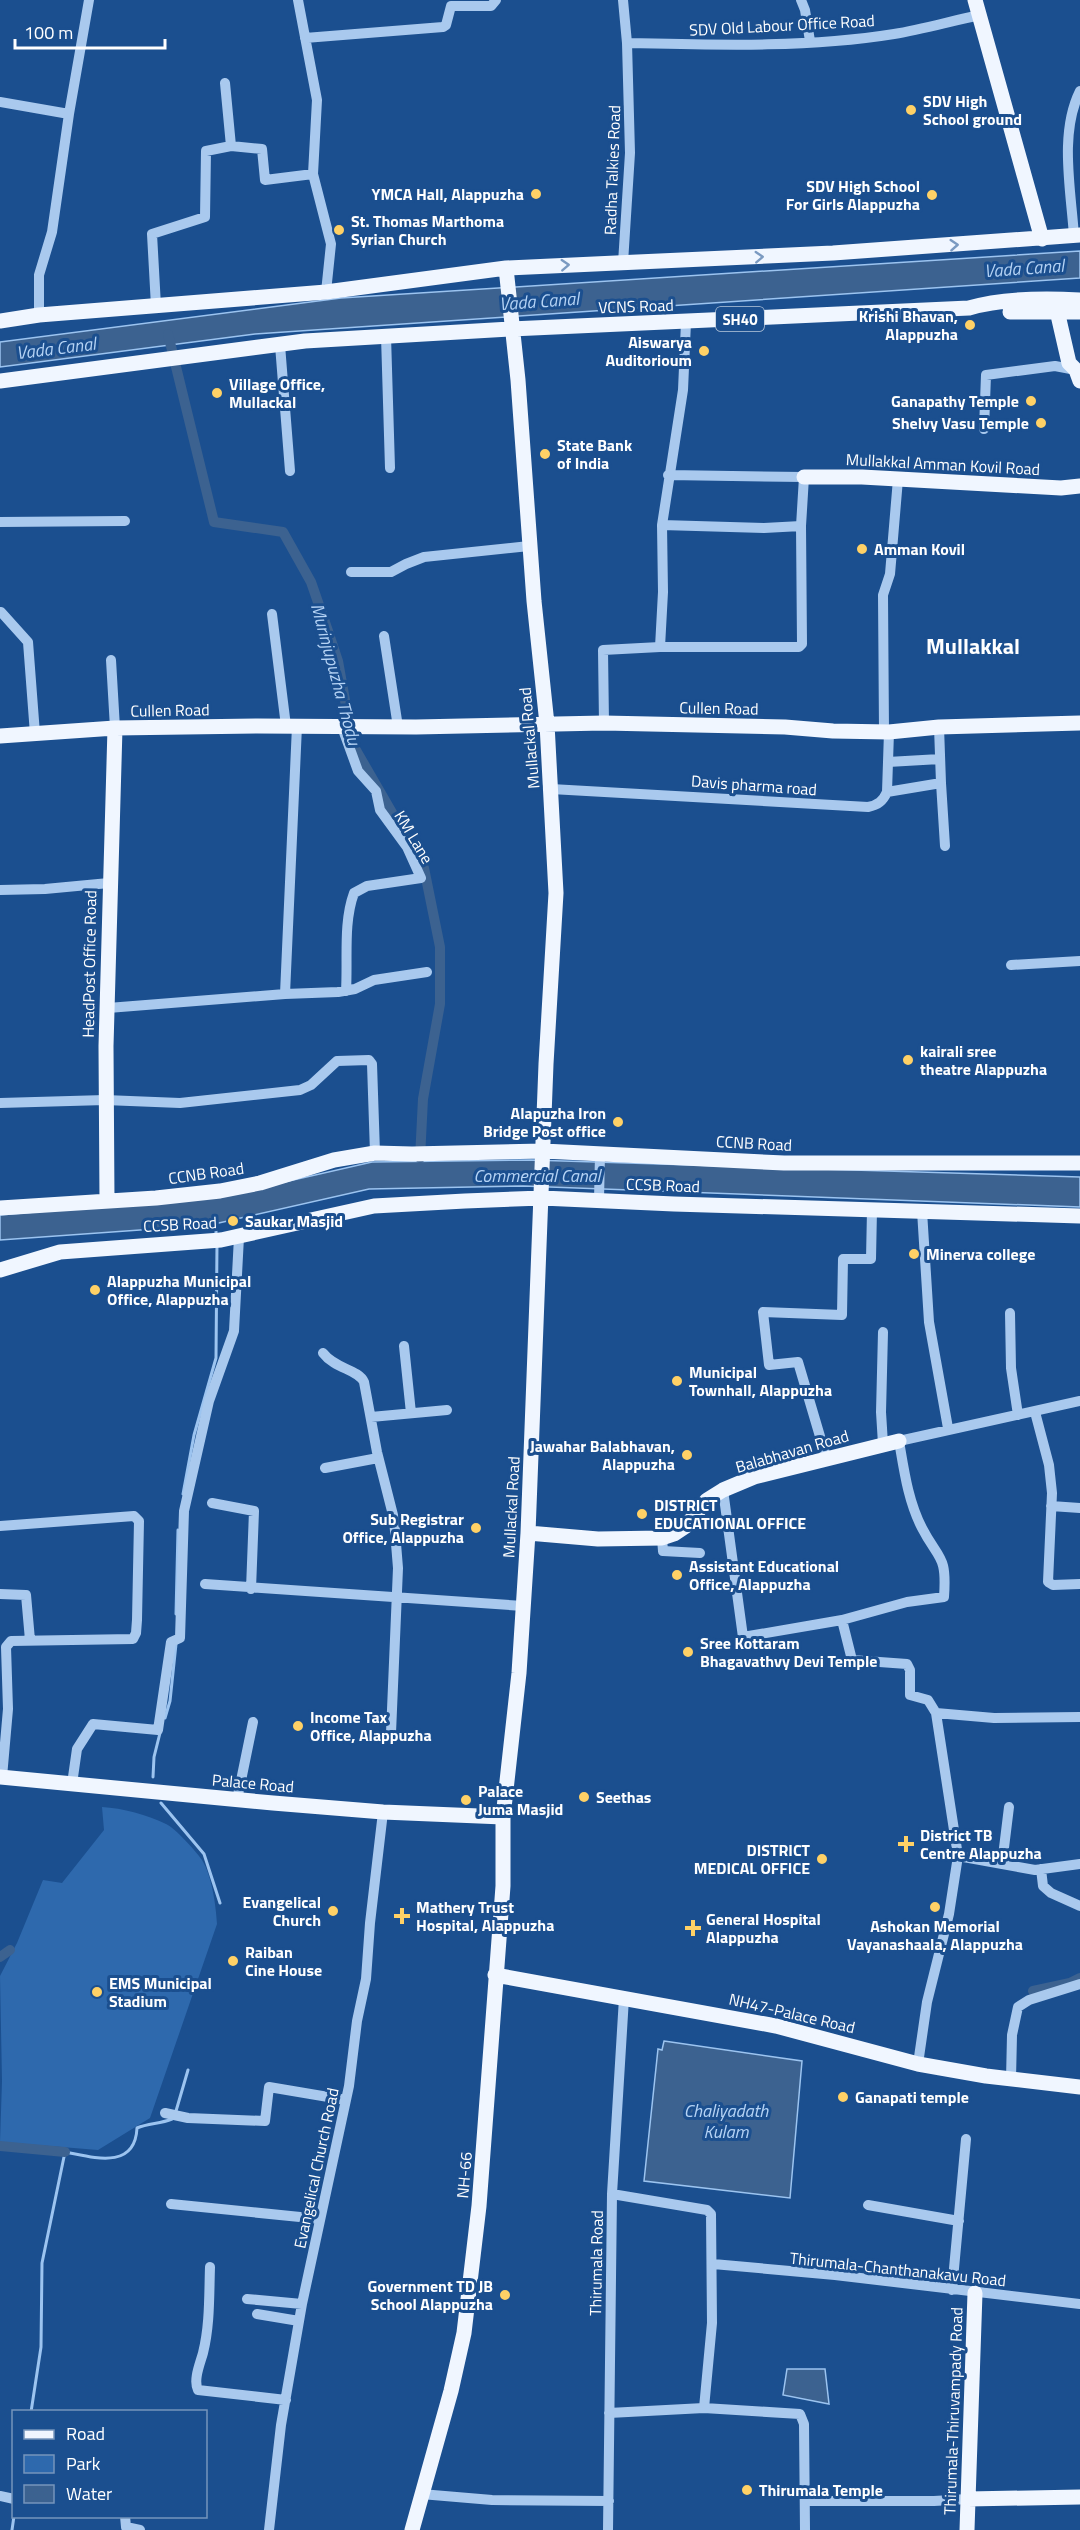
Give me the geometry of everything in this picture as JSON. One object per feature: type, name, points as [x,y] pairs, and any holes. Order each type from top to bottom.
[{"type":"main road","points":[[977,7],[1042,239]]},
{"type":"main road","points":[[0,321],[39,315],[326,292],[506,272],[1077,236]]},
{"type":"main road","name":"Mullackal Road","points":[[503,1816],[519,1673],[528,1533],[542,1153],[556,893],[547,724],[529,546],[518,380],[506,272]]},
{"type":"main road","name":"VCNS Road","points":[[0,381],[305,341],[511,326],[686,322],[969,308],[983,304],[1065,307],[1080,300]]},
{"type":"main road","points":[[1065,307],[1078,361],[1078,376]]},
{"type":"main road","name":"Mullakkal Amman Kovil Road","points":[[804,477],[898,479],[1061,488],[1080,486]]},
{"type":"main road","name":"Cullen Road","points":[[0,736],[115,728],[398,727],[604,723],[887,732],[939,727],[1080,723]]},
{"type":"main road","name":"HeadPost Office Road","points":[[108,1201],[105,1100],[109,883],[115,728]]},
{"type":"main road","name":"CCNB Road","points":[[0,1208],[156,1198],[230,1189],[260,1183],[334,1160],[375,1152],[542,1153],[784,1163],[1080,1163]]},
{"type":"main road","name":"CCSB Road","points":[[0,1270],[60,1252],[216,1241],[374,1206],[542,1196],[599,1195],[872,1210],[1080,1216]]},
{"type":"main road","name":"Balabhavan Road","points":[[528,1533],[598,1539],[662,1538],[686,1526],[707,1500],[723,1490],[754,1478],[899,1441]]},
{"type":"main road","name":"Palace Road","points":[[1,1777],[383,1812],[503,1816]]},
{"type":"main road","name":"NH-66","points":[[412,2530],[451,2391],[471,2283],[489,2088],[495,1975],[503,1886],[503,1816]]},
{"type":"main road","name":"NH47-Palace Road","points":[[495,1975],[776,2026],[918,2064],[1080,2087]]},
{"type":"main road","name":"Thirumala-Thiruvampady Road","points":[[967,2530],[975,2292]]},
{"type":"main road","points":[[968,2499],[1080,2497]]},
{"type":"street","points":[[39,315],[39,275],[52,232],[89,0]]},
{"type":"street","points":[[298,0],[317,100],[314,174],[331,244],[326,292]]},
{"type":"street","points":[[305,38],[443,27],[446,25],[451,6],[491,6],[496,0]]},
{"type":"street","points":[[623,0],[627,43]]},
{"type":"street","points":[[801,0],[810,41]]},
{"type":"street","name":"SDV Old Labour Office Road","points":[[627,43],[697,45],[810,41],[894,34],[977,7]]},
{"type":"street","name":"Radha Talkies Road","points":[[623,263],[630,153],[627,43]]},
{"type":"street","points":[[225,83],[231,146]]},
{"type":"street","points":[[1077,236],[1069,154],[1072,106],[1080,91]]},
{"type":"street","points":[[0,102],[69,114]]},
{"type":"street","points":[[156,306],[152,234],[205,217],[206,151],[231,146],[262,149],[265,180],[314,174]]},
{"type":"street","points":[[660,647],[663,525],[668,474],[677,439],[683,390],[686,322]]},
{"type":"street","points":[[386,336],[390,468]]},
{"type":"street","points":[[280,345],[290,471]]},
{"type":"street","points":[[984,429],[986,375],[1055,366],[1078,376]]},
{"type":"street","points":[[604,723],[603,650],[660,647],[801,646],[801,526],[804,477],[668,474]]},
{"type":"street","points":[[898,479],[890,574],[883,595],[887,792],[941,783]]},
{"type":"street","points":[[0,522],[125,521]]},
{"type":"street","points":[[663,525],[764,528],[801,526]]},
{"type":"street","points":[[351,572],[391,572],[424,557],[529,546]]},
{"type":"street","points":[[1,612],[28,642],[35,734]]},
{"type":"street","points":[[272,614],[291,726],[295,778],[291,815],[285,994]]},
{"type":"street","points":[[384,636],[398,727]]},
{"type":"street","points":[[111,660],[115,728]]},
{"type":"street","name":"KM Lane","points":[[346,991],[347,922],[349,906],[354,893],[367,886],[421,878],[407,847],[380,810],[375,791],[358,771],[349,727]]},
{"type":"street","points":[[939,727],[945,846]]},
{"type":"street","points":[[888,762],[940,759]]},
{"type":"street","name":"Davis pharma road","points":[[552,789],[868,807],[877,805],[884,799],[887,792]]},
{"type":"street","points":[[0,890],[45,889],[109,883]]},
{"type":"street","points":[[1011,965],[1080,962]]},
{"type":"street","points":[[108,1008],[346,991],[374,980],[427,972]]},
{"type":"street","points":[[0,1103],[105,1100],[180,1103],[300,1090],[316,1081],[337,1061],[369,1060],[372,1064],[375,1152]]},
{"type":"street","points":[[599,1195],[600,1157]]},
{"type":"street","points":[[827,1460],[798,1362],[769,1365],[763,1312],[842,1315],[843,1259],[872,1259],[872,1210]]},
{"type":"street","points":[[922,1211],[929,1322],[948,1428]]},
{"type":"street","points":[[72,1784],[77,1749],[93,1725],[116,1725],[158,1731],[175,1640],[184,1511],[209,1401],[234,1331],[239,1237]]},
{"type":"street","points":[[1010,1314],[1011,1368],[1018,1415]]},
{"type":"street","points":[[883,1332],[880,1412],[884,1444]]},
{"type":"street","points":[[404,1346],[411,1413]]},
{"type":"street","points":[[323,1353],[330,1362],[362,1377],[378,1458],[394,1519],[398,1568],[391,1733]]},
{"type":"street","name":"Balabhavan Road","points":[[899,1441],[948,1428],[1080,1401]]},
{"type":"street","points":[[371,1418],[447,1410]]},
{"type":"street","points":[[1035,1412],[1049,1466],[1051,1506],[1048,1582],[1053,1585],[1080,1584]]},
{"type":"street","points":[[723,1490],[743,1637],[842,1620],[907,1602],[944,1597],[945,1566],[922,1527],[910,1496],[899,1441]]},
{"type":"street","points":[[325,1468],[378,1458]]},
{"type":"street","points":[[212,1503],[254,1511],[251,1589]]},
{"type":"street","points":[[1051,1506],[1080,1508]]},
{"type":"street","points":[[0,1526],[134,1516],[140,1521],[137,1620],[133,1639],[30,1640],[4,1643],[8,1709],[1,1777]]},
{"type":"street","points":[[662,1538],[663,1551],[700,1553]]},
{"type":"street","points":[[205,1584],[251,1589],[523,1606]]},
{"type":"street","points":[[0,1594],[26,1595],[30,1640]]},
{"type":"street","points":[[842,1620],[852,1660],[907,1664],[910,1670],[910,1695],[928,1700],[936,1713],[958,1856],[949,1914],[927,2002],[918,2064]]},
{"type":"street","points":[[936,1713],[994,1718],[1080,1717]]},
{"type":"street","points":[[237,1800],[253,1722]]},
{"type":"street","points":[[1002,1864],[1009,1807]]},
{"type":"street","name":"Evangelical Church Road","points":[[269,2530],[280,2425],[302,2304],[346,2100],[357,2021],[366,1979],[383,1812]]},
{"type":"street","points":[[958,1856],[1041,1869],[1080,1864]]},
{"type":"street","points":[[1041,1869],[1043,1887],[1080,1906]]},
{"type":"street","points":[[1011,2079],[1012,2035],[1018,2007],[1029,2000],[1080,1984]]},
{"type":"street","name":"Thirumala Road","points":[[608,2530],[612,2194],[624,1998]]},
{"type":"street","points":[[165,2113],[188,2118],[265,2121],[269,2087],[346,2100]]},
{"type":"street","points":[[952,2290],[966,2139]]},
{"type":"street","points":[[612,2194],[707,2210],[711,2214],[712,2323],[704,2408]]},
{"type":"street","points":[[171,2204],[320,2219]]},
{"type":"street","points":[[868,2205],[959,2221]]},
{"type":"street","name":"Thirumala-Chanthanakavu Road","points":[[713,2264],[835,2275],[1080,2304]]},
{"type":"street","points":[[210,2267],[207,2336],[196,2379],[198,2390],[286,2400]]},
{"type":"street","points":[[247,2299],[302,2304]]},
{"type":"street","points":[[257,2314],[299,2321]]},
{"type":"street","points":[[609,2413],[704,2408],[800,2414],[804,2424],[805,2530]]},
{"type":"street","points":[[421,2494],[492,2499],[609,2501]]},
{"type":"street","points":[[805,2502],[968,2499]]},
{"type":"street","points":[[125,2518],[126,2527],[140,2530]]},
{"type":"green space","name":"EMS Municipal Stadium","points":[[102,1807],[126,1810],[159,1821],[170,1826],[185,1840],[202,1860],[208,1874],[217,1924],[150,2118],[98,2150],[0,2142],[2,2081],[0,1976],[17,1943],[43,1880],[62,1883],[104,1830]]},
{"type":"water","name":"Vada Canal","points":[[1080,251],[1080,278],[255,334],[0,367],[0,342],[341,298]]},
{"type":"water","name":"Commercial Canal","points":[[531,1160],[1080,1177],[1080,1207],[523,1186],[369,1189],[210,1225],[0,1240],[0,1215],[223,1196],[372,1162]]},
{"type":"water","name":"Chaliyadath Kulam","points":[[664,2041],[802,2061],[790,2198],[644,2181],[658,2049],[662,2050]]},
{"type":"water","points":[[787,2369],[825,2369],[829,2404],[783,2395]]},
{"type":"waterway","name":"Murinjupuzha Thodu","points":[[168,334],[214,522],[283,532],[311,582],[338,661],[353,745],[424,868],[440,947],[440,1004],[423,1099],[420,1158]]},
{"type":"waterway","points":[[216,1220],[216,1234]]},
{"type":"waterway","points":[[183,1494],[194,1435],[216,1358],[217,1244]]},
{"type":"waterway","points":[[176,1614],[178,1530]]},
{"type":"waterway","points":[[165,1718],[170,1701],[176,1644]]},
{"type":"waterway","points":[[153,1777],[154,1757],[160,1733]]},
{"type":"waterway","points":[[161,1803],[204,1854],[220,1903]]},
{"type":"waterway","points":[[0,1957],[10,1950]]},
{"type":"waterway","points":[[1033,1991],[1070,1983],[1080,1978]]},
{"type":"waterway","points":[[176,2111],[188,2070]]},
{"type":"waterway","points":[[31,2410],[41,2347],[42,2263],[65,2152],[99,2158],[120,2156],[129,2151],[137,2128],[172,2119]]},
{"type":"waterway","points":[[0,2146],[65,2152]]},
{"type":"waterway","points":[[12,2530],[14,2518]]},
{"type":"place","name":"SDV High School ground","points":[[911,110]]},
{"type":"place","name":"YMCA Hall, Alappuzha","points":[[536,194]]},
{"type":"place","name":"SDV High School For Girls Alappuzha","points":[[932,195]]},
{"type":"place","name":"St. Thomas Marthoma Syrian Church","points":[[339,230]]},
{"type":"place","name":"Krishi Bhavan, Alappuzha","points":[[970,325]]},
{"type":"place","name":"Aiswarya Auditorioum","points":[[704,351]]},
{"type":"place","name":"Village Office, Mullackal","points":[[217,393]]},
{"type":"place","name":"Ganapathy Temple","points":[[1031,401]]},
{"type":"place","name":"Shelvy Vasu Temple","points":[[1041,423]]},
{"type":"place","name":"State Bank of India","points":[[545,454]]},
{"type":"place","name":"Amman Kovil","points":[[862,549]]},
{"type":"place","name":"kairali sree theatre Alappuzha","points":[[908,1060]]},
{"type":"place","name":"Alapuzha Iron Bridge Post office","points":[[618,1122]]},
{"type":"place","name":"Saukar Masjid","points":[[233,1221]]},
{"type":"place","name":"Minerva college","points":[[914,1254]]},
{"type":"place","name":"Alappuzha Municipal Office, Alappuzha","points":[[95,1290]]},
{"type":"place","name":"Municipal Townhall, Alappuzha","points":[[677,1381]]},
{"type":"place","name":"Jawahar Balabhavan, Alappuzha","points":[[687,1455]]},
{"type":"place","name":"DISTRICT EDUCATIONAL OFFICE","points":[[642,1514]]},
{"type":"place","name":"Sub Registrar Office, Alappuzha","points":[[476,1528]]},
{"type":"place","name":"Assistant Educational Office, Alappuzha","points":[[677,1575]]},
{"type":"place","name":"Sree Kottaram Bhagavathvy Devi Temple","points":[[688,1652]]},
{"type":"place","name":"Income Tax Office, Alappuzha","points":[[298,1726]]},
{"type":"place","name":"Seethas","points":[[584,1797]]},
{"type":"place","name":"Palace Juma Masjid","points":[[466,1800]]},
{"type":"place","name":"District TB Centre Alappuzha","points":[[906,1844]]},
{"type":"place","name":"DISTRICT MEDICAL OFFICE","points":[[822,1859]]},
{"type":"place","name":"Ashokan Memorial Vayanashaala, Alappuzha","points":[[935,1907]]},
{"type":"place","name":"Evangelical Church","points":[[333,1911]]},
{"type":"place","name":"Mathery Trust Hospital, Alappuzha","points":[[402,1916]]},
{"type":"place","name":"General Hospital Alappuzha","points":[[693,1928]]},
{"type":"place","name":"Raiban Cine House","points":[[233,1961]]},
{"type":"place","name":"EMS Municipal Stadium","points":[[97,1992]]},
{"type":"place","name":"Ganapati temple","points":[[843,2097]]},
{"type":"place","name":"Government TD JB School Alappuzha","points":[[505,2295]]},
{"type":"place","name":"Thirumala Temple","points":[[747,2490]]},
{"type":"district","name":"Mullakkal","points":[[973,646]]}]
